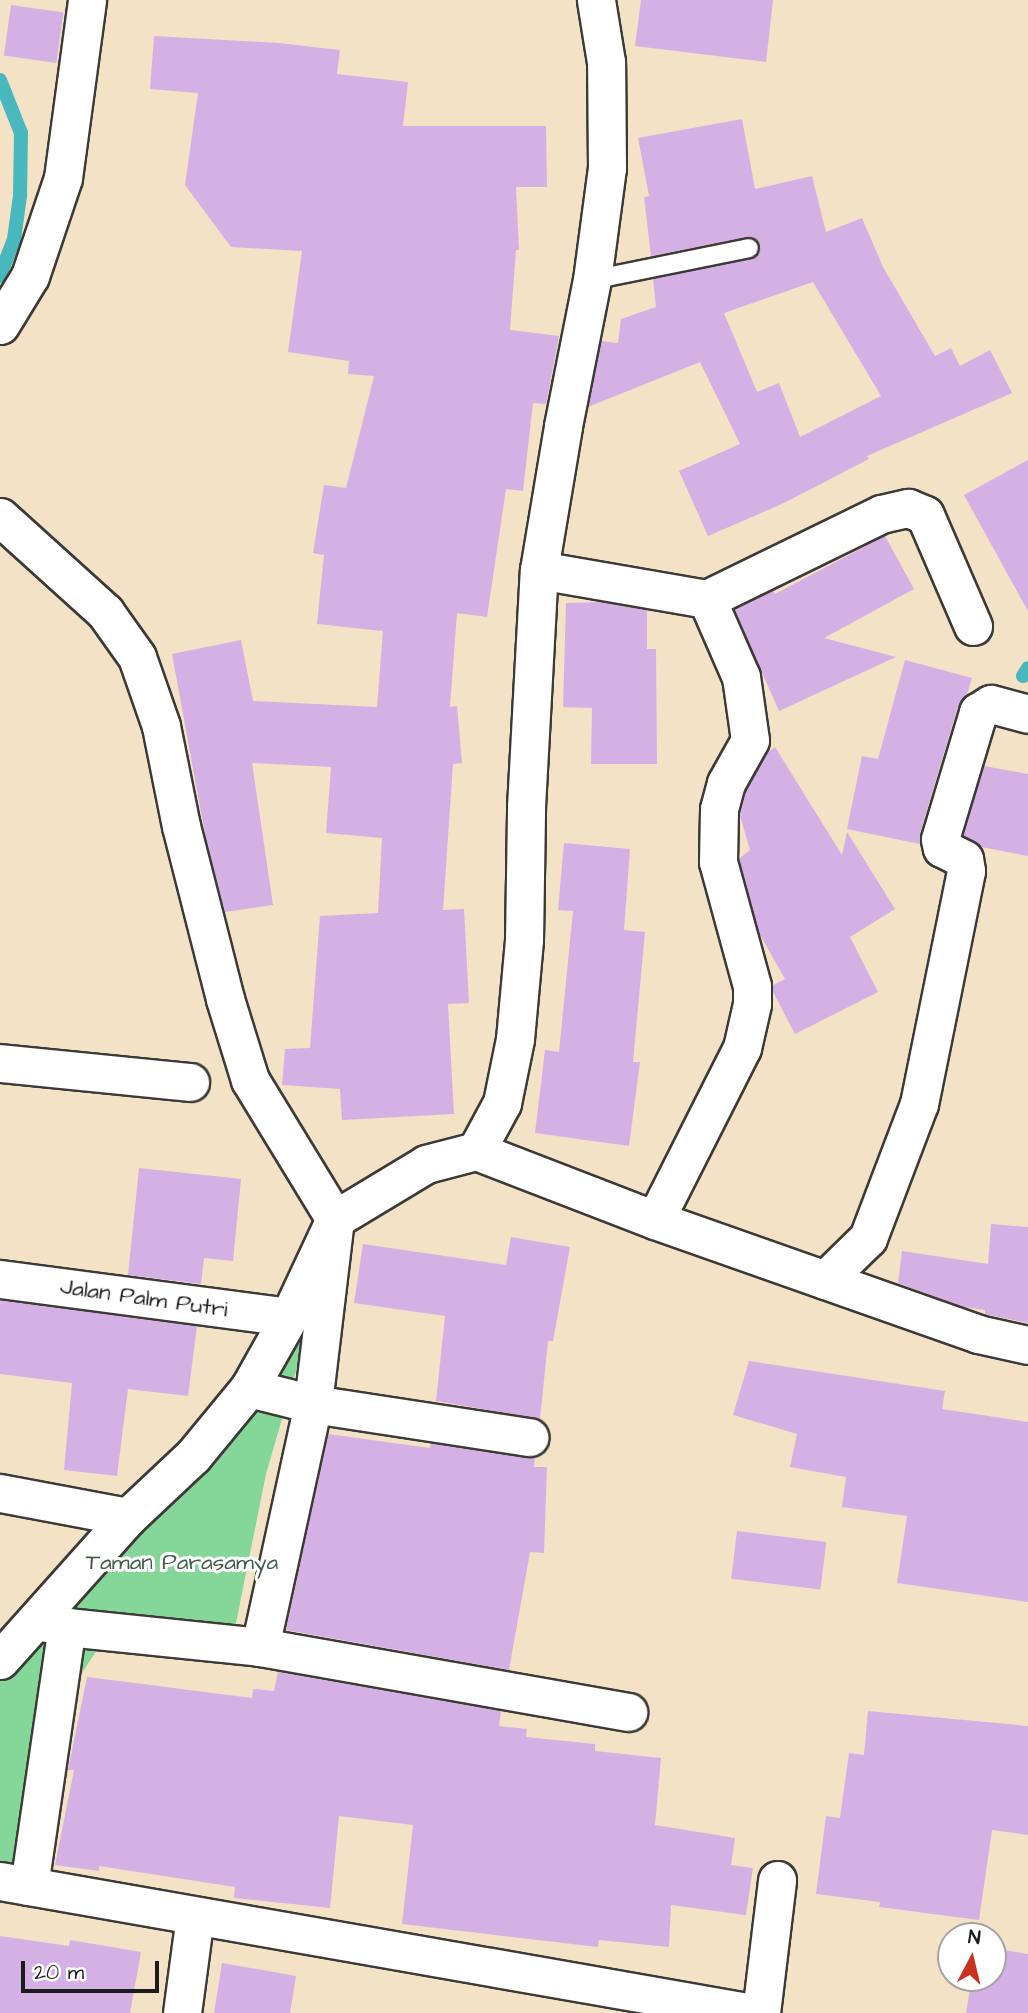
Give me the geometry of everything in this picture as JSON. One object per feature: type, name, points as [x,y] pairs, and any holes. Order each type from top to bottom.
[{"type":"street","points":[[0,325],[30,276],[63,178],[87,0]]},
{"type":"street","points":[[476,1152],[502,1103],[515,1039],[524,940],[526,807],[539,570],[563,426],[593,280],[607,168],[606,62],[596,0]]},
{"type":"street","points":[[539,570],[707,599],[881,514],[908,508],[925,515],[974,626]]},
{"type":"street","points":[[0,517],[105,612],[136,657],[161,726],[188,852],[250,1080],[335,1219],[313,1404],[260,1647]]},
{"type":"street","points":[[655,1220],[742,1048],[752,1004],[752,986],[718,862],[719,809],[726,783],[750,740],[741,677],[707,599]]},
{"type":"street","points":[[825,1280],[868,1238],[919,1104],[966,872],[964,859],[942,848],[940,844],[978,712],[992,704],[1028,714]]},
{"type":"street","points":[[0,1062],[190,1082]]},
{"type":"street","points":[[0,1660],[52,1624],[128,1517],[193,1456],[249,1388],[289,1317],[335,1219],[426,1164],[476,1152],[655,1220],[978,1334],[1028,1345]]},
{"type":"street","name":"Jalan Palm Putri","points":[[0,1279],[289,1317]]},
{"type":"street","points":[[249,1388],[313,1404],[530,1437]]},
{"type":"street","points":[[0,1493],[128,1517]]},
{"type":"street","points":[[52,1624],[260,1647],[628,1712]]},
{"type":"street","points":[[52,1624],[15,1884],[753,2013]]},
{"type":"street","points":[[761,2013],[777,1880]]},
{"type":"street","points":[[182,2013],[195,1916]]},
{"type":"lane","points":[[593,280],[749,248]]},
{"type":"green space","name":"Taman Parasamya","points":[[288,1334],[302,1340],[302,1350],[266,1474],[234,1633],[125,1622],[95,1653],[68,1694],[37,1876],[0,1871],[0,1667]]},
{"type":"building","points":[[641,0],[773,0],[766,62],[635,46]]},
{"type":"building","points":[[11,5],[63,12],[56,63],[4,56]]},
{"type":"building","points":[[154,36],[279,43],[340,50],[337,74],[408,82],[403,126],[546,126],[547,187],[516,187],[519,250],[516,250],[510,330],[559,336],[546,404],[533,403],[523,491],[506,489],[487,617],[457,613],[450,707],[457,706],[462,763],[453,764],[443,910],[464,909],[469,1003],[448,1004],[454,1114],[342,1120],[340,1089],[282,1085],[285,1049],[310,1048],[320,916],[378,913],[382,838],[326,833],[331,767],[252,763],[273,905],[225,912],[207,845],[172,654],[241,640],[253,701],[377,707],[383,631],[317,624],[324,555],[313,553],[324,485],[346,488],[374,376],[348,374],[349,361],[288,352],[302,251],[231,247],[185,185],[198,93],[150,89]]},
{"type":"building","points":[[742,119],[755,189],[812,176],[826,232],[862,218],[883,267],[935,356],[951,348],[960,366],[990,350],[1012,393],[867,456],[869,459],[784,503],[708,536],[679,471],[740,444],[700,362],[588,407],[601,341],[618,343],[621,319],[656,307],[653,279],[751,259],[760,251],[758,241],[747,237],[651,256],[644,197],[649,196],[638,138]],"holes":[[[813,282],[881,396],[800,437],[779,383],[757,392],[724,313]]]},
{"type":"building","points":[[1028,460],[1028,611],[964,495]]},
{"type":"building","points":[[885,536],[914,589],[824,638],[896,657],[779,711],[734,609],[773,590],[775,594]]},
{"type":"building","points":[[602,602],[647,610],[647,649],[656,649],[657,764],[591,764],[592,708],[563,707],[566,603]]},
{"type":"building","points":[[905,660],[972,678],[967,694],[958,706],[920,833],[920,844],[847,829],[862,756],[878,759]]},
{"type":"building","points":[[775,747],[842,855],[847,832],[895,909],[850,937],[878,992],[795,1034],[773,992],[773,985],[785,979],[759,933],[739,859],[750,850],[740,816],[746,791],[766,754]]},
{"type":"building","points":[[984,766],[1028,774],[1028,856],[981,847],[963,835]]},
{"type":"building","points":[[564,843],[630,849],[624,930],[645,932],[633,1062],[640,1062],[629,1146],[535,1133],[545,1050],[559,1052],[573,911],[558,910]]},
{"type":"building","points":[[139,1168],[241,1179],[233,1261],[204,1258],[201,1284],[128,1275]]},
{"type":"building","points":[[991,1224],[1028,1227],[1028,1323],[985,1314],[985,1310],[963,1307],[898,1283],[902,1251],[988,1264]]},
{"type":"building","points":[[511,1237],[570,1247],[553,1341],[548,1341],[540,1419],[436,1401],[445,1316],[354,1303],[363,1244],[506,1265]]},
{"type":"building","points":[[0,1300],[197,1326],[188,1396],[128,1389],[117,1476],[64,1470],[72,1383],[0,1374]]},
{"type":"building","points":[[749,1361],[945,1391],[942,1409],[1028,1422],[1028,1602],[897,1583],[907,1516],[842,1507],[846,1477],[790,1467],[797,1434],[733,1415]]},
{"type":"building","points":[[328,1434],[430,1448],[431,1443],[535,1457],[534,1467],[547,1467],[544,1553],[530,1552],[509,1670],[286,1630]]},
{"type":"building","points":[[737,1531],[826,1542],[820,1590],[731,1579]]},
{"type":"building","points":[[278,1672],[501,1711],[499,1726],[527,1729],[526,1737],[595,1744],[595,1751],[661,1758],[655,1825],[735,1838],[731,1865],[753,1868],[746,1915],[671,1905],[669,1947],[599,1940],[598,1947],[402,1924],[413,1825],[339,1816],[330,1908],[234,1898],[235,1887],[99,1866],[99,1871],[55,1865],[74,1770],[68,1770],[87,1677],[252,1698],[253,1689],[274,1691]]},
{"type":"building","points":[[868,1711],[1028,1726],[1028,1835],[992,1830],[979,1920],[879,1907],[880,1902],[816,1894],[826,1816],[840,1818],[849,1753],[864,1755]]},
{"type":"building","points":[[0,1936],[69,1946],[70,1940],[141,1952],[130,2013],[0,2013]]},
{"type":"building","points":[[1007,1950],[1028,1954],[1028,2013],[966,2013],[970,1992],[1007,1992]]},
{"type":"building","points":[[222,1963],[296,1976],[290,2013],[214,2013]]},
{"type":"waterway","points":[[0,80],[21,133],[20,196],[14,239],[0,276]]},
{"type":"waterway","points":[[1023,676],[1028,668]]}]
